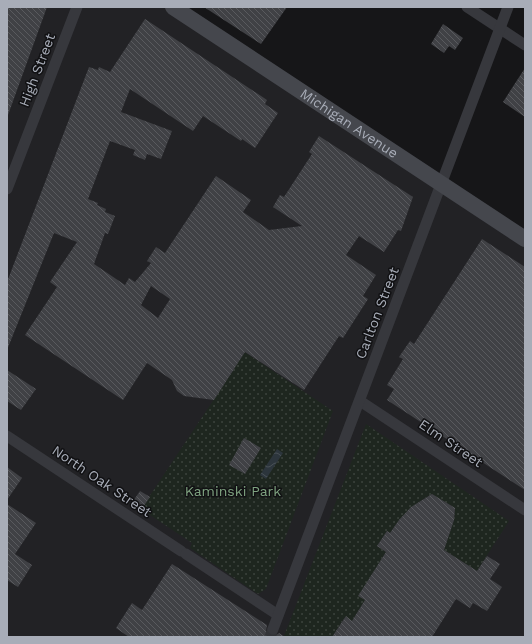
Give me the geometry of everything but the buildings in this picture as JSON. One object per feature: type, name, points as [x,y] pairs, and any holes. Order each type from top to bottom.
[{"type":"street","name":"High Street","points":[[7,189],[77,7]]},
{"type":"street","name":"Michigan Avenue","points":[[173,7],[525,240]]},
{"type":"street","points":[[467,7],[525,45]]},
{"type":"street","name":"Carlton Street","points":[[273,629],[508,7]]},
{"type":"street","name":"Elm Street","points":[[360,401],[525,510]]},
{"type":"street","name":"North Oak Street","points":[[7,436],[278,615]]},
{"type":"shaded area","points":[[7,7],[187,7],[525,230],[525,637],[7,637]]},
{"type":"green space","name":"Kaminski Park","points":[[240,349],[333,411],[266,589],[258,594],[190,548],[192,543],[141,509],[234,369]]},
{"type":"green space","points":[[366,424],[509,521],[477,571],[444,550],[454,520],[455,508],[432,494],[408,511],[390,533],[387,531],[377,546],[386,552],[359,596],[365,600],[352,621],[345,617],[332,637],[285,637],[284,636]]},
{"type":"water","points":[[277,449],[283,453],[266,479],[260,475]]},
{"type":"tunnel","points":[[270,637],[273,629]]}]
